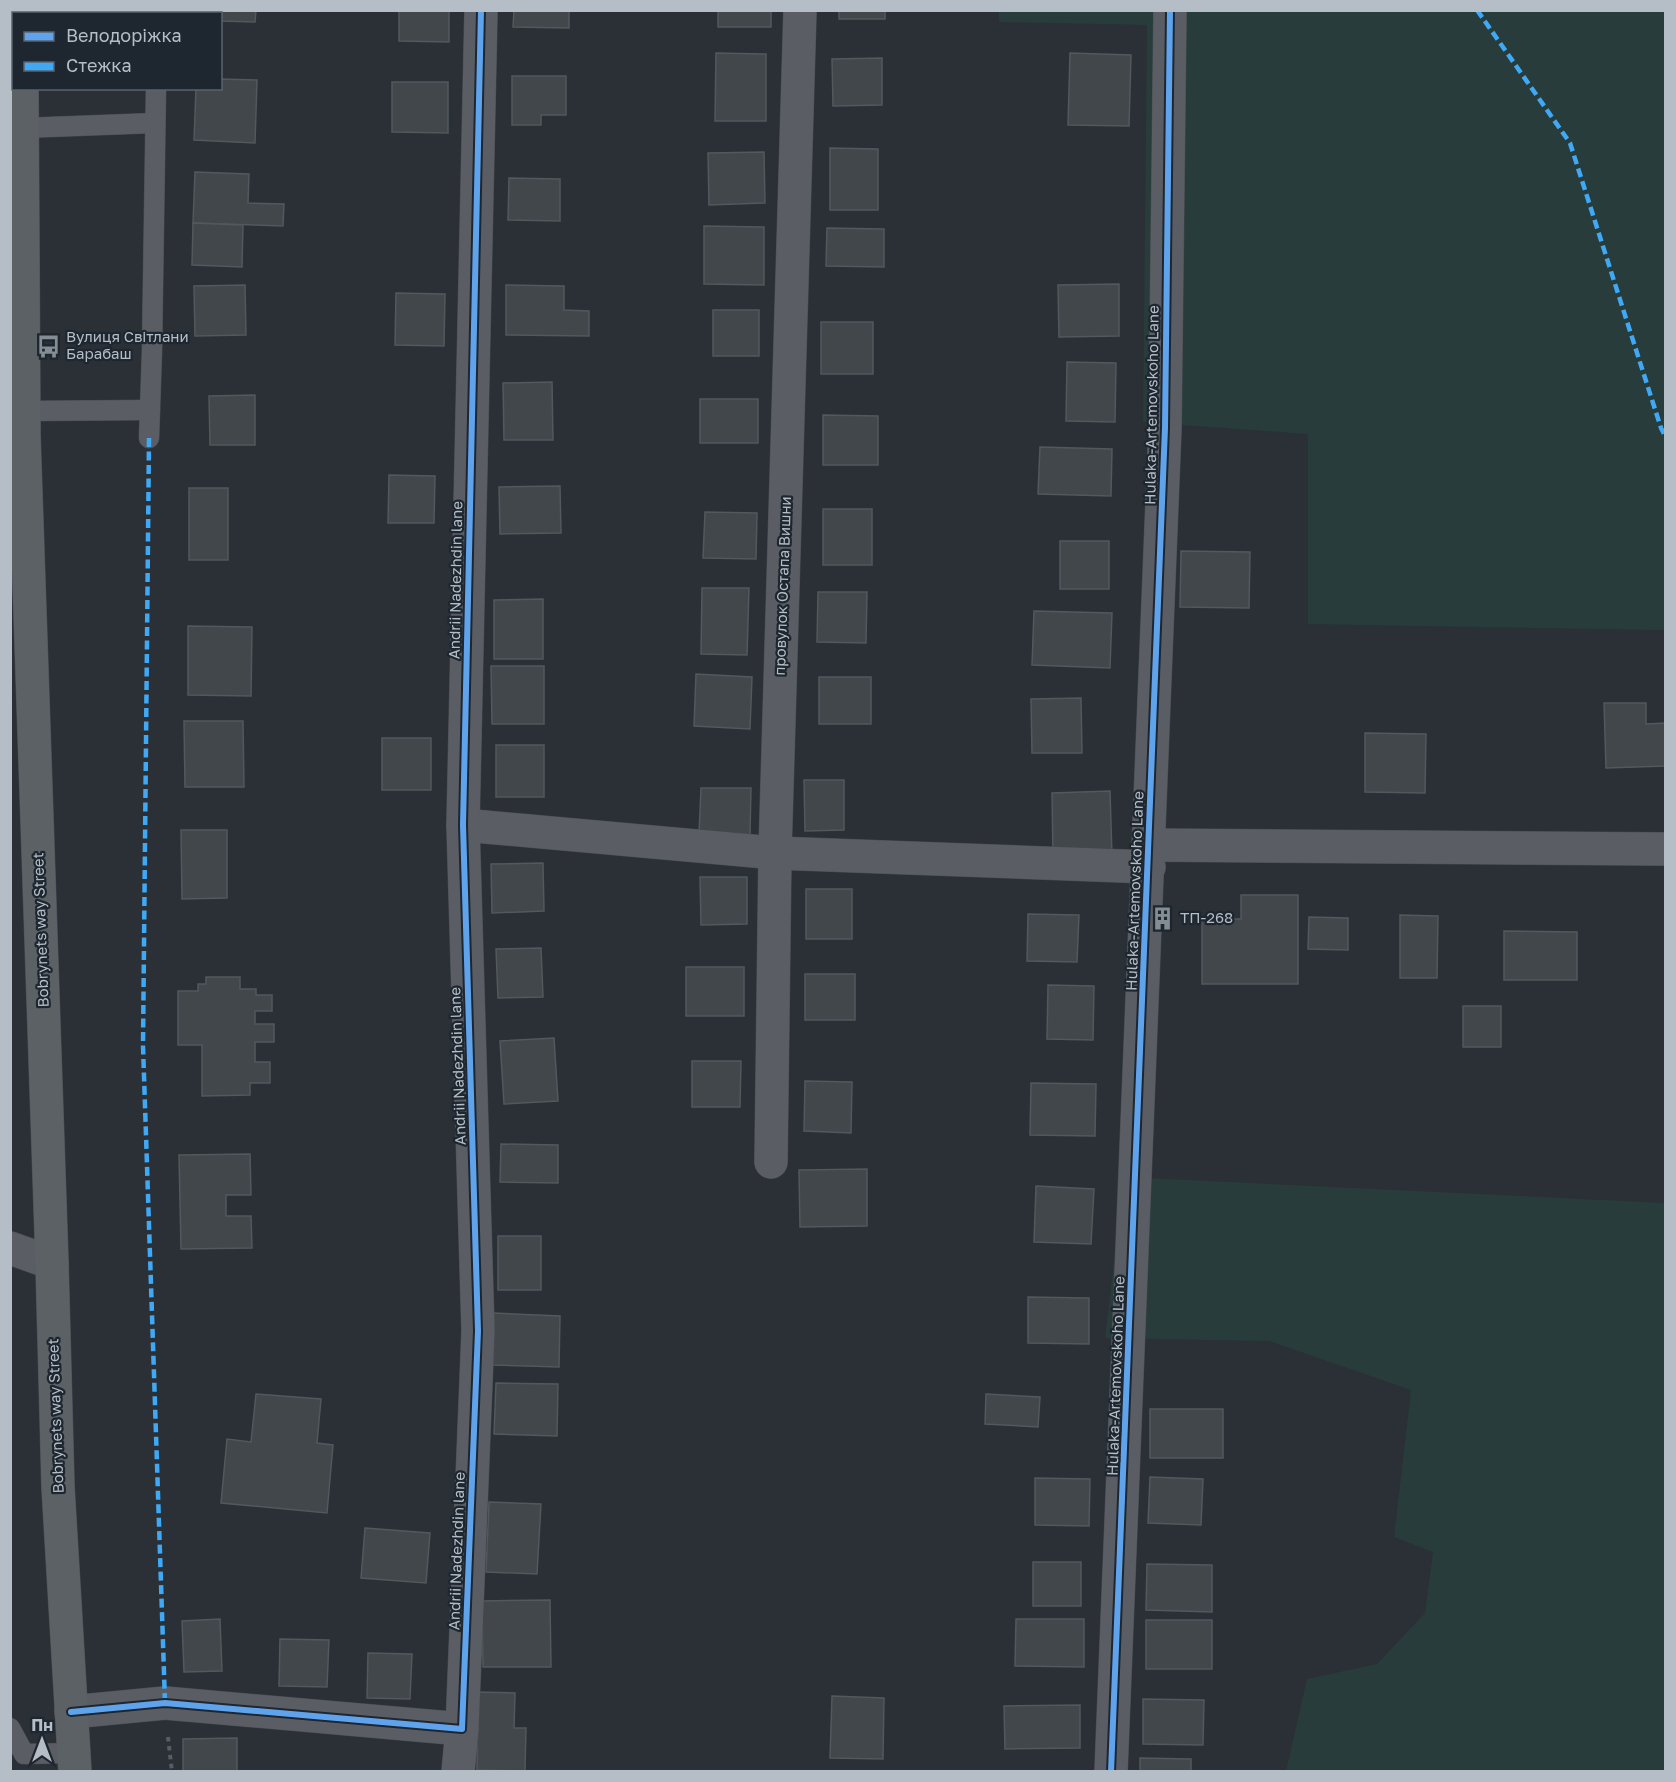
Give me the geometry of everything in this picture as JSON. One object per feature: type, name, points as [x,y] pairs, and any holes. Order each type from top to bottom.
[{"type":"main road","name":"Bobrynets way Street","points":[[22,90],[23,411],[58,1487],[74,1762]]},
{"type":"street","name":"Andrii Nadezhdin lane","points":[[458,1772],[462,1729],[478,1331],[463,825],[482,10]]},
{"type":"street","name":"провулок Остапа Вишни","points":[[771,1162],[776,853],[800,10]]},
{"type":"street","name":"Hulaka-Artemovskoho Lane","points":[[1111,1772],[1165,429],[1170,10]]},
{"type":"street","points":[[463,825],[776,853],[1149,856],[1665,849]]},
{"type":"street","points":[[10,1248],[52,1263]]},
{"type":"street","points":[[71,1712],[165,1703],[462,1729]]},
{"type":"lane","points":[[149,438],[153,350],[156,90]]},
{"type":"lane","points":[[22,128],[155,123]]},
{"type":"lane","points":[[23,411],[150,410]]},
{"type":"lane","points":[[10,1728],[24,1754],[74,1762]]},
{"type":"green space","points":[[999,10],[1665,11],[1665,630],[1308,624],[1308,434],[1143,422],[1147,25],[999,22]]},
{"type":"green space","points":[[1124,1177],[1665,1203],[1665,1771],[1286,1771],[1307,1679],[1377,1664],[1425,1613],[1433,1552],[1394,1537],[1411,1390],[1269,1341],[1105,1338]]},
{"type":"building","points":[[199,10],[256,10],[255,22],[222,21],[222,12],[199,12]]},
{"type":"building","points":[[399,10],[449,10],[449,42],[399,41]]},
{"type":"building","points":[[514,10],[569,10],[569,28],[513,27]]},
{"type":"building","points":[[718,10],[771,10],[771,27],[718,27]]},
{"type":"building","points":[[839,10],[885,10],[885,19],[839,19]]},
{"type":"building","points":[[716,53],[766,54],[766,121],[715,121]]},
{"type":"building","points":[[1070,53],[1131,55],[1129,126],[1068,125]]},
{"type":"building","points":[[882,58],[882,105],[833,106],[832,59]]},
{"type":"building","points":[[512,76],[566,76],[566,115],[541,115],[541,125],[512,125]]},
{"type":"building","points":[[222,79],[257,80],[255,143],[194,140],[196,90],[222,90]]},
{"type":"building","points":[[392,82],[448,82],[448,133],[392,132]]},
{"type":"building","points":[[830,148],[878,149],[878,210],[830,210]]},
{"type":"building","points":[[764,152],[765,203],[709,205],[708,153]]},
{"type":"building","points":[[195,172],[249,174],[248,203],[284,204],[283,226],[193,223]]},
{"type":"building","points":[[509,178],[560,179],[560,221],[508,220]]},
{"type":"building","points":[[193,223],[243,225],[242,267],[192,265]]},
{"type":"building","points":[[704,226],[764,227],[764,285],[704,284]]},
{"type":"building","points":[[827,228],[884,229],[884,267],[826,266]]},
{"type":"building","points":[[1119,284],[1119,336],[1059,337],[1058,285]]},
{"type":"building","points":[[245,285],[246,335],[195,336],[194,286]]},
{"type":"building","points":[[506,285],[564,286],[564,310],[589,311],[589,336],[506,335]]},
{"type":"building","points":[[396,293],[445,294],[444,346],[395,345]]},
{"type":"building","points":[[713,310],[759,310],[759,356],[713,356]]},
{"type":"building","points":[[821,322],[873,322],[873,374],[821,374]]},
{"type":"building","points":[[1067,362],[1116,363],[1115,422],[1066,421]]},
{"type":"building","points":[[552,382],[553,440],[504,440],[503,383]]},
{"type":"building","points":[[255,395],[255,445],[210,445],[209,396]]},
{"type":"building","points":[[700,399],[758,399],[758,443],[700,443]]},
{"type":"building","points":[[823,415],[878,416],[878,465],[823,465]]},
{"type":"building","points":[[1040,447],[1112,449],[1111,496],[1038,494]]},
{"type":"building","points":[[389,475],[435,476],[434,523],[388,523]]},
{"type":"building","points":[[560,486],[561,533],[500,534],[499,487]]},
{"type":"building","points":[[189,488],[228,488],[228,560],[189,560]]},
{"type":"building","points":[[823,509],[872,509],[872,565],[823,565]]},
{"type":"building","points":[[705,512],[757,513],[756,559],[703,558]]},
{"type":"building","points":[[1060,541],[1109,541],[1109,589],[1060,589]]},
{"type":"building","points":[[1181,551],[1250,552],[1249,608],[1180,607]]},
{"type":"building","points":[[702,588],[749,588],[747,655],[701,654]]},
{"type":"building","points":[[818,592],[867,592],[866,643],[817,642]]},
{"type":"building","points":[[543,599],[543,659],[494,659],[494,600]]},
{"type":"building","points":[[1034,611],[1112,613],[1110,668],[1032,665]]},
{"type":"building","points":[[188,626],[252,627],[251,696],[188,695]]},
{"type":"building","points":[[491,666],[544,666],[544,724],[492,724]]},
{"type":"building","points":[[696,674],[752,677],[750,729],[694,726]]},
{"type":"building","points":[[819,677],[871,677],[871,724],[819,724]]},
{"type":"building","points":[[1081,698],[1082,753],[1032,753],[1031,699]]},
{"type":"building","points":[[1604,703],[1646,703],[1646,724],[1666,723],[1666,766],[1606,768]]},
{"type":"building","points":[[184,721],[243,721],[244,787],[185,787]]},
{"type":"building","points":[[1365,733],[1426,734],[1425,793],[1365,792]]},
{"type":"building","points":[[382,738],[431,738],[431,790],[382,790]]},
{"type":"building","points":[[496,745],[544,745],[544,797],[496,797]]},
{"type":"building","points":[[804,780],[844,780],[844,830],[805,831]]},
{"type":"building","points":[[701,788],[751,788],[750,835],[699,834]]},
{"type":"building","points":[[1110,791],[1112,856],[1053,858],[1052,793]]},
{"type":"building","points":[[181,830],[227,830],[227,898],[182,899]]},
{"type":"building","points":[[543,863],[544,911],[492,913],[491,864]]},
{"type":"building","points":[[700,877],[747,877],[747,924],[701,925]]},
{"type":"building","points":[[806,889],[852,889],[852,939],[806,939]]},
{"type":"building","points":[[1241,895],[1298,895],[1298,984],[1202,984],[1202,919],[1241,919]]},
{"type":"building","points":[[1028,914],[1079,915],[1077,962],[1027,961]]},
{"type":"building","points":[[1400,915],[1438,916],[1437,978],[1400,978]]},
{"type":"building","points":[[1309,917],[1348,918],[1348,950],[1308,949]]},
{"type":"building","points":[[1504,931],[1577,932],[1577,980],[1504,980]]},
{"type":"building","points":[[541,948],[543,997],[498,998],[496,949]]},
{"type":"building","points":[[686,967],[744,967],[744,1016],[686,1016]]},
{"type":"building","points":[[805,974],[855,974],[855,1020],[805,1020]]},
{"type":"building","points":[[206,977],[240,977],[240,989],[256,989],[256,995],[272,995],[272,1011],[255,1011],[255,1024],[274,1024],[274,1042],[255,1042],[255,1062],[270,1062],[270,1083],[250,1083],[250,1095],[202,1096],[202,1045],[178,1045],[178,991],[198,991],[198,984],[206,984]]},
{"type":"building","points":[[1048,985],[1094,986],[1093,1040],[1047,1039]]},
{"type":"building","points":[[1463,1006],[1501,1006],[1501,1047],[1463,1047]]},
{"type":"building","points":[[554,1038],[558,1101],[504,1104],[500,1041]]},
{"type":"building","points":[[692,1061],[741,1061],[740,1107],[692,1107]]},
{"type":"building","points":[[805,1081],[852,1082],[851,1133],[804,1131]]},
{"type":"building","points":[[1031,1083],[1096,1084],[1095,1136],[1030,1135]]},
{"type":"building","points":[[501,1144],[558,1145],[558,1183],[500,1182]]},
{"type":"building","points":[[250,1154],[251,1195],[226,1195],[226,1216],[251,1216],[252,1248],[181,1249],[179,1155]]},
{"type":"building","points":[[867,1169],[867,1226],[800,1227],[799,1170]]},
{"type":"building","points":[[1036,1186],[1094,1189],[1091,1244],[1034,1242]]},
{"type":"building","points":[[498,1236],[541,1236],[541,1290],[498,1290]]},
{"type":"building","points":[[1028,1297],[1089,1298],[1089,1344],[1028,1343]]},
{"type":"building","points":[[494,1313],[560,1316],[559,1367],[492,1365]]},
{"type":"building","points":[[496,1383],[558,1384],[557,1436],[494,1434]]},
{"type":"building","points":[[256,1394],[321,1399],[317,1443],[333,1445],[327,1513],[221,1503],[227,1439],[251,1442]]},
{"type":"building","points":[[986,1394],[1040,1397],[1038,1427],[985,1424]]},
{"type":"building","points":[[1150,1409],[1223,1409],[1223,1458],[1150,1458]]},
{"type":"building","points":[[1150,1477],[1203,1479],[1201,1525],[1148,1523]]},
{"type":"building","points":[[1035,1478],[1090,1479],[1089,1526],[1035,1525]]},
{"type":"building","points":[[489,1502],[541,1504],[537,1574],[486,1572]]},
{"type":"building","points":[[365,1528],[430,1533],[426,1583],[361,1578]]},
{"type":"building","points":[[1033,1562],[1081,1562],[1081,1606],[1033,1606]]},
{"type":"building","points":[[1147,1564],[1212,1565],[1212,1612],[1146,1610]]},
{"type":"building","points":[[550,1600],[551,1667],[483,1667],[482,1601]]},
{"type":"building","points":[[220,1619],[222,1671],[184,1672],[182,1621]]},
{"type":"building","points":[[1016,1619],[1084,1619],[1084,1667],[1015,1666]]},
{"type":"building","points":[[1146,1620],[1212,1620],[1212,1669],[1146,1669]]},
{"type":"building","points":[[280,1639],[329,1640],[327,1687],[279,1686]]},
{"type":"building","points":[[368,1653],[412,1654],[410,1699],[367,1698]]},
{"type":"building","points":[[478,1692],[515,1693],[514,1728],[526,1728],[525,1771],[477,1770]]},
{"type":"building","points":[[832,1696],[884,1698],[883,1759],[830,1758]]},
{"type":"building","points":[[1143,1699],[1204,1700],[1203,1745],[1143,1744]]},
{"type":"building","points":[[1080,1705],[1080,1748],[1005,1749],[1004,1706]]},
{"type":"building","points":[[237,1738],[237,1772],[183,1772],[183,1739]]},
{"type":"building","points":[[1140,1758],[1191,1759],[1191,1772],[1140,1772]]},
{"type":"marked path","points":[[1477,10],[1570,143],[1666,438]]},
{"type":"marked path","points":[[149,438],[143,1046],[165,1703]]},
{"type":"cycle path","points":[[71,1712],[165,1703],[462,1729],[478,1331],[463,825],[481,10]]},
{"type":"cycle path","points":[[1111,1772],[1165,428],[1170,10]]},
{"type":"place","name":"Вулиця Світлани Барабаш","points":[[48,346]]},
{"type":"place","name":"ТП-268","points":[[1162,918]]}]
